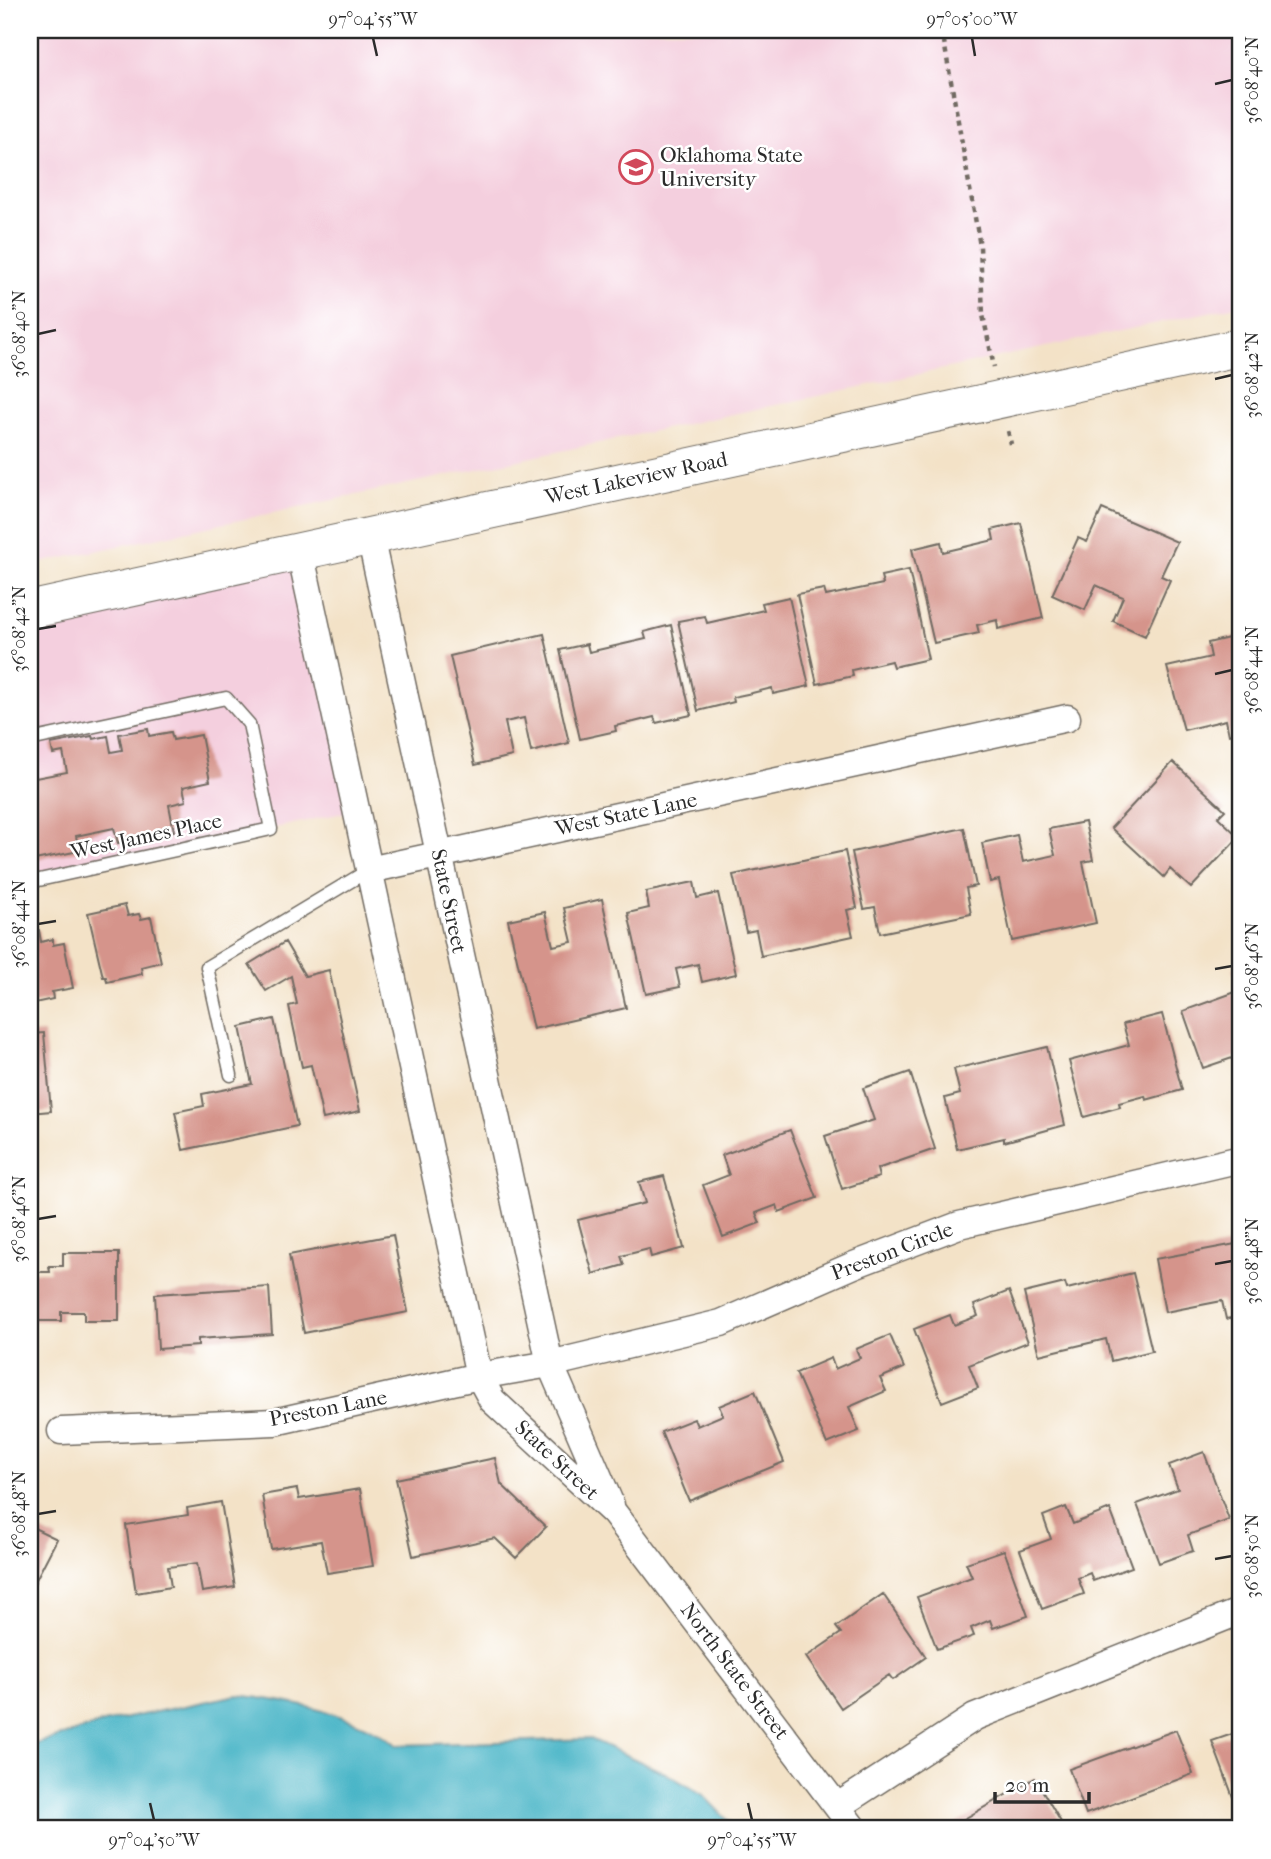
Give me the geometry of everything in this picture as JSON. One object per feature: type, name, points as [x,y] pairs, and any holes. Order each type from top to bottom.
[{"type":"main road","name":"West Lakeview Road","points":[[30,610],[1241,347]]},
{"type":"street","name":"State Street","points":[[370,536],[550,1364],[614,1513]]},
{"type":"street","name":"State Street","points":[[300,551],[479,1376],[492,1400],[614,1513]]},
{"type":"street","name":"West State Lane","points":[[369,870],[1067,718]]},
{"type":"street","name":"Preston Circle","points":[[550,1364],[722,1323],[854,1265],[959,1225],[1241,1159]]},
{"type":"street","name":"Preston Lane","points":[[61,1431],[274,1422],[479,1376],[550,1364]]},
{"type":"street","name":"North State Street","points":[[614,1513],[854,1829]]},
{"type":"street","points":[[838,1806],[975,1717],[1241,1611]]},
{"type":"lane","name":"West James Place","points":[[30,740],[226,698],[249,724],[271,829],[30,882]]},
{"type":"lane","name":"West State Lane","points":[[231,1075],[207,967],[369,870]]},
{"type":"path","points":[[942,30],[980,246],[983,315],[1011,444]]},
{"type":"shaded area","name":"Oklahoma State University","points":[[30,30],[1241,30],[1241,305],[30,565]]},
{"type":"shaded area","points":[[301,556],[356,810],[30,882],[30,614]]},
{"type":"water","points":[[237,1695],[321,1710],[362,1725],[397,1745],[591,1739],[665,1773],[702,1794],[736,1829],[30,1829],[30,1746],[103,1723]]},
{"type":"building","points":[[1102,509],[1177,542],[1161,576],[1170,580],[1145,636],[1113,621],[1123,597],[1096,585],[1085,610],[1052,595],[1078,538],[1087,542]]},
{"type":"building","points":[[1021,523],[1043,618],[998,629],[997,620],[977,625],[979,633],[934,643],[912,549],[941,542],[943,552],[994,540],[992,530]]},
{"type":"building","points":[[909,570],[928,659],[893,667],[891,661],[852,670],[853,676],[817,684],[797,594],[824,589],[826,596],[883,584],[881,576]]},
{"type":"building","points":[[789,597],[809,686],[773,694],[772,688],[733,697],[734,702],[698,711],[678,621],[705,616],[707,623],[764,610],[762,603]]},
{"type":"building","points":[[671,625],[691,715],[656,723],[654,717],[615,726],[616,731],[580,739],[560,650],[587,644],[589,652],[646,639],[644,632]]},
{"type":"building","points":[[544,634],[569,743],[531,752],[524,718],[505,722],[512,756],[475,765],[450,656]]},
{"type":"building","points":[[1241,635],[1241,732],[1229,735],[1226,720],[1184,730],[1167,667],[1211,657],[1208,643]]},
{"type":"building","points":[[148,729],[149,736],[171,732],[173,740],[201,735],[210,781],[183,787],[186,801],[169,805],[174,831],[118,843],[114,828],[76,836],[79,851],[30,861],[30,779],[67,772],[63,752],[53,754],[51,744],[92,736],[93,739],[108,736],[111,752],[122,750],[119,734]]},
{"type":"building","points":[[1173,762],[1225,810],[1218,817],[1239,837],[1191,888],[1170,869],[1164,877],[1111,828]]},
{"type":"building","points":[[1085,822],[1093,860],[1083,862],[1096,923],[1012,941],[999,880],[990,882],[982,843],[1017,835],[1023,862],[1055,855],[1049,829]]},
{"type":"building","points":[[964,828],[976,886],[966,888],[971,914],[880,933],[875,907],[864,909],[852,852]]},
{"type":"building","points":[[845,851],[857,908],[847,910],[853,936],[761,956],[756,930],[746,932],[733,875]]},
{"type":"building","points":[[694,882],[697,898],[718,893],[736,974],[702,982],[698,964],[676,969],[680,987],[646,994],[628,913],[649,908],[646,892]]},
{"type":"building","points":[[602,899],[626,1008],[533,1029],[508,920],[545,912],[553,946],[572,942],[564,908]]},
{"type":"building","points":[[125,905],[128,916],[139,914],[141,919],[151,917],[161,962],[141,967],[142,974],[107,982],[106,977],[103,977],[88,913]]},
{"type":"building","points":[[39,930],[41,942],[53,939],[53,945],[64,943],[73,988],[52,992],[53,999],[30,1004],[30,931]]},
{"type":"building","points":[[285,942],[305,976],[329,970],[360,1111],[323,1119],[311,1065],[302,1067],[289,1006],[297,1004],[291,976],[266,991],[249,964]]},
{"type":"building","points":[[1241,966],[1241,989],[1233,969]]},
{"type":"building","points":[[1241,990],[1241,1041],[1238,1042],[1241,1055],[1203,1068],[1183,1011]]},
{"type":"building","points":[[1162,1014],[1182,1090],[1146,1100],[1145,1096],[1119,1103],[1120,1107],[1084,1117],[1069,1061],[1129,1045],[1123,1024]]},
{"type":"building","points":[[274,1019],[297,1126],[183,1150],[175,1112],[204,1106],[202,1094],[252,1084],[240,1027]]},
{"type":"building","points":[[44,1033],[51,1111],[30,1113],[30,1034]]},
{"type":"building","points":[[1047,1047],[1065,1125],[1004,1142],[1004,1138],[957,1149],[945,1098],[960,1094],[954,1069]]},
{"type":"building","points":[[910,1072],[935,1149],[877,1169],[879,1177],[842,1189],[825,1136],[874,1120],[863,1088]]},
{"type":"building","points":[[790,1130],[817,1198],[779,1212],[777,1205],[756,1213],[760,1223],[723,1237],[703,1185],[729,1175],[722,1155]]},
{"type":"building","points":[[664,1176],[684,1248],[651,1257],[649,1249],[621,1256],[624,1265],[593,1274],[578,1220],[645,1203],[639,1182]]},
{"type":"building","points":[[393,1235],[408,1312],[304,1333],[289,1255]]},
{"type":"building","points":[[1241,1243],[1241,1316],[1226,1319],[1222,1301],[1165,1312],[1155,1259]]},
{"type":"building","points":[[63,1253],[119,1253],[119,1321],[84,1321],[84,1312],[61,1312],[61,1321],[30,1321],[30,1272],[50,1272],[49,1266],[63,1266]]},
{"type":"building","points":[[1133,1273],[1152,1351],[1111,1361],[1106,1339],[1039,1355],[1024,1293],[1065,1283],[1067,1289]]},
{"type":"building","points":[[269,1287],[272,1334],[198,1339],[198,1346],[158,1349],[155,1294]]},
{"type":"building","points":[[1009,1291],[1028,1342],[969,1365],[978,1388],[942,1402],[914,1329],[950,1315],[954,1325],[978,1316],[974,1305]]},
{"type":"building","points":[[890,1335],[904,1368],[880,1378],[886,1391],[849,1407],[859,1431],[827,1444],[796,1373],[831,1358],[835,1369],[860,1358],[856,1349]]},
{"type":"building","points":[[755,1391],[784,1462],[689,1501],[661,1432],[694,1419],[697,1426],[723,1415],[719,1406]]},
{"type":"building","points":[[1204,1452],[1229,1520],[1188,1535],[1193,1551],[1159,1563],[1137,1504],[1178,1489],[1169,1465]]},
{"type":"building","points":[[495,1458],[501,1484],[546,1527],[516,1558],[495,1538],[413,1556],[396,1479]]},
{"type":"building","points":[[297,1489],[299,1499],[360,1489],[373,1566],[327,1573],[321,1541],[271,1549],[262,1495]]},
{"type":"building","points":[[221,1502],[235,1587],[202,1592],[197,1563],[168,1567],[171,1587],[136,1593],[126,1525],[188,1515],[187,1508]]},
{"type":"building","points":[[1066,1507],[1073,1524],[1110,1509],[1132,1567],[1093,1581],[1090,1573],[1078,1578],[1084,1594],[1042,1609],[1020,1550],[1051,1539],[1043,1516]]},
{"type":"building","points":[[30,1526],[57,1539],[30,1591]]},
{"type":"building","points":[[1004,1550],[1028,1616],[993,1628],[990,1620],[971,1628],[974,1636],[937,1649],[917,1597],[972,1577],[966,1563]]},
{"type":"building","points":[[883,1594],[926,1657],[893,1680],[889,1675],[841,1708],[806,1657],[841,1633],[836,1627]]},
{"type":"building","points":[[1241,1702],[1241,1721],[1235,1704]]},
{"type":"building","points":[[1176,1730],[1193,1774],[1086,1814],[1069,1769]]},
{"type":"building","points":[[1241,1731],[1241,1794],[1233,1797],[1212,1741]]},
{"type":"building","points":[[1035,1778],[1065,1829],[947,1829]]},
{"type":"place","name":"Oklahoma State University","points":[[636,167]]}]
